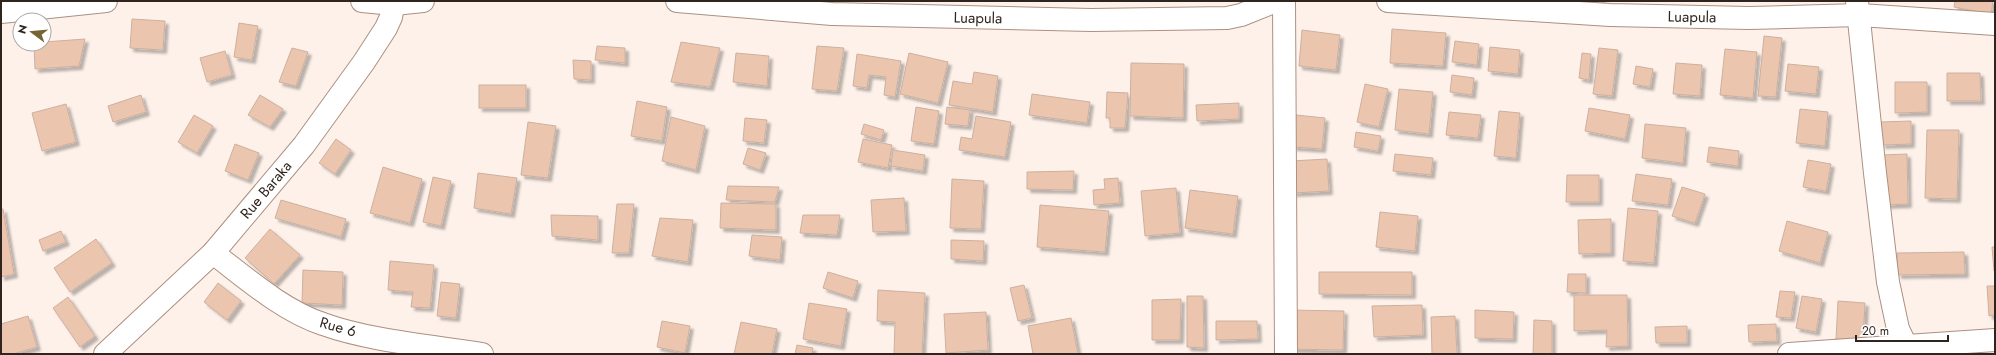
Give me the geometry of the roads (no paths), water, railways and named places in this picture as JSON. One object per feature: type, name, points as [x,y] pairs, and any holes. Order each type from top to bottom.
[{"type":"street","points":[[362,1],[423,1]]},
{"type":"street","name":"Luapula","points":[[677,1],[832,14],[1092,20],[1227,18],[1252,11],[1276,1]]},
{"type":"street","points":[[1284,1],[1286,354]]},
{"type":"street","name":"Luapula","points":[[1388,1],[1610,15],[1749,18],[1858,8],[1995,24]]},
{"type":"street","points":[[8,8],[93,2]]},
{"type":"street","name":"Rue Baraka","points":[[105,354],[213,253],[256,203],[309,138],[364,62],[386,28],[394,2]]},
{"type":"street","points":[[1858,8],[1874,173],[1888,282],[1894,316],[1908,350]]},
{"type":"street","name":"Rue 6","points":[[213,253],[276,300],[322,324],[353,333],[482,354]]},
{"type":"street","points":[[1789,354],[1908,350],[1995,340]]}]
